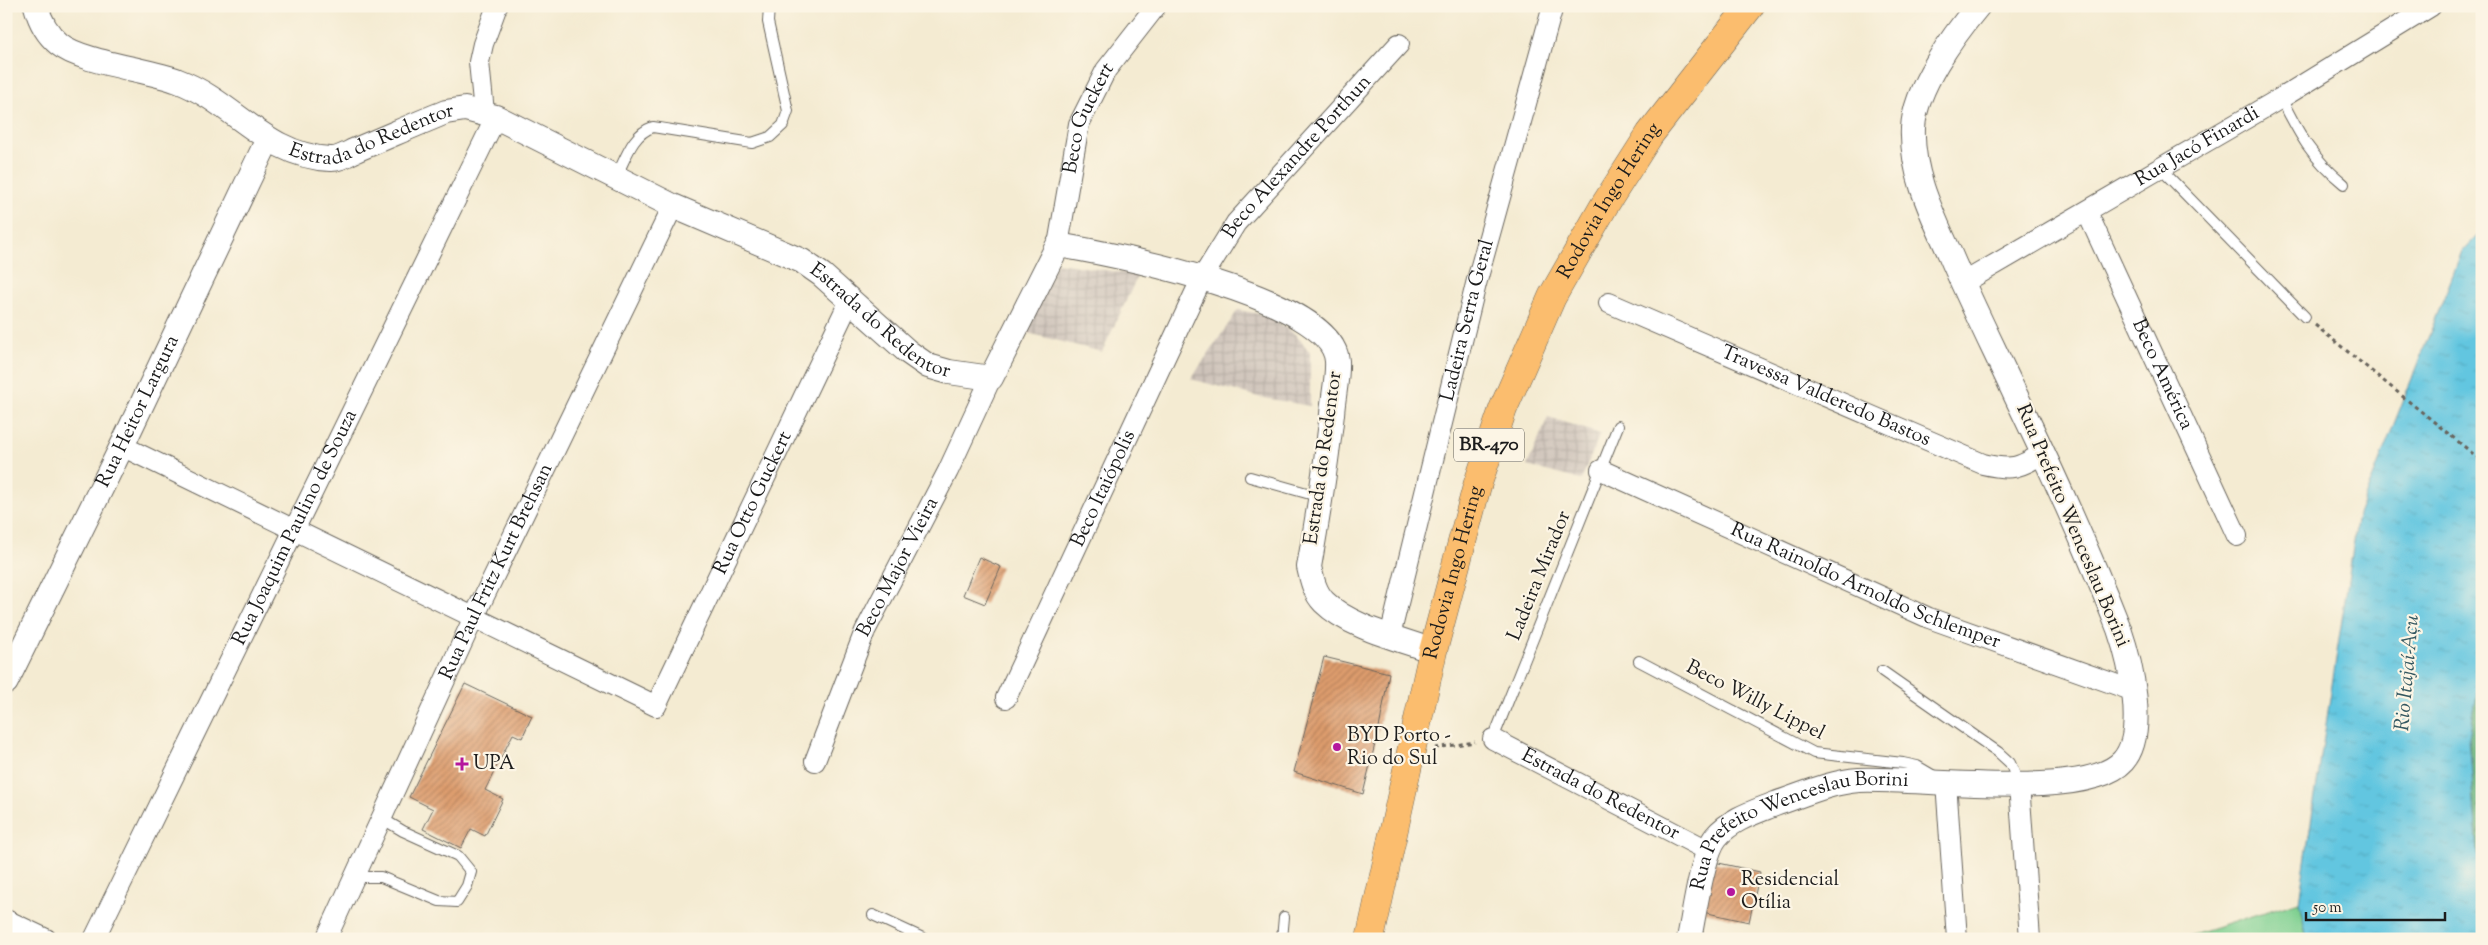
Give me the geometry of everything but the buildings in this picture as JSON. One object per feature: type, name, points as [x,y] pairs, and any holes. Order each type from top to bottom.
[{"type":"highway","name":"Rodovia Ingo Hering","points":[[1370,939],[1409,752],[1433,651],[1488,449],[1521,366],[1552,297],[1594,223],[1650,134],[1750,6]]},
{"type":"street","name":"Estrada do Redentor","points":[[36,6],[45,29],[60,45],[84,55],[176,80],[201,90],[268,140],[284,149],[308,157],[333,160],[446,112],[465,108],[490,115],[673,206],[802,261],[822,274],[908,352],[928,366],[949,372],[991,378]]},
{"type":"street","points":[[490,115],[479,62],[482,44],[497,6]]},
{"type":"street","name":"Beco Guckert","points":[[1058,245],[1079,124],[1106,70],[1156,6]]},
{"type":"street","name":"Ladeira Serra Geral","points":[[1390,636],[1476,284],[1553,6]]},
{"type":"street","name":"Rua Prefeito Wenceslau Borini","points":[[1689,939],[1709,850],[1716,837],[1741,818],[1814,790],[1858,780],[2019,784],[2090,779],[2110,772],[2124,760],[2131,745],[2135,714],[2134,691],[2128,656],[2119,629],[2044,453],[1962,283],[1930,209],[1913,152],[1913,127],[1918,100],[1930,76],[1978,6]]},
{"type":"street","name":"Rua Jacó Finardi","points":[[1962,283],[2281,98],[2424,8]]},
{"type":"street","name":"Beco Alexandre Porthun","points":[[1202,278],[1236,223],[1399,44]]},
{"type":"street","name":"Rua Joaquim Paulino de Souza","points":[[94,939],[294,530],[490,115]]},
{"type":"street","name":"Rua Heitor Largura","points":[[6,682],[122,446],[268,140]]},
{"type":"street","name":"Rua Paul Fritz Kurt Brehsan","points":[[326,939],[474,617],[673,206]]},
{"type":"street","name":"Beco América","points":[[2087,212],[2237,536]]},
{"type":"street","name":"Estrada do Redentor","points":[[1058,245],[1133,260],[1202,278],[1298,315],[1316,327],[1332,344],[1338,360],[1322,497],[1310,567],[1313,584],[1323,602],[1342,617],[1433,651]]},
{"type":"street","points":[[991,378],[1058,245]]},
{"type":"street","name":"Beco Itaiópolis","points":[[1006,698],[1202,278]]},
{"type":"street","name":"Rua Otto Guckert","points":[[474,617],[656,706],[850,300]]},
{"type":"street","name":"Travessa Valderedo Bastos","points":[[1609,303],[1983,464],[2002,468],[2019,467],[2044,453]]},
{"type":"street","name":"Beco Major Vieira","points":[[815,761],[865,630],[948,471],[991,378]]},
{"type":"street","points":[[122,446],[474,617]]},
{"type":"street","name":"Rua Rainoldo Arnoldo Schlemper","points":[[1601,470],[1930,618],[2134,691]]},
{"type":"street","name":"Estrada do Redentor","points":[[1493,739],[1709,850]]},
{"type":"street","points":[[1946,782],[1957,939]]},
{"type":"street","points":[[2019,784],[2030,939]]},
{"type":"street","points":[[6,920],[46,939]]},
{"type":"lane","points":[[616,177],[636,137],[653,127],[752,143],[770,137],[783,125],[788,111],[768,22],[769,6]]},
{"type":"lane","points":[[2281,98],[2312,154],[2323,167],[2344,184]]},
{"type":"lane","points":[[2161,169],[2305,317]]},
{"type":"lane","name":"Ladeira Mirador","points":[[1493,739],[1618,426]]},
{"type":"lane","points":[[1250,477],[1322,497]]},
{"type":"lane","name":"Beco Willy Lippel","points":[[1639,661],[1814,753],[1917,766],[1946,782]]},
{"type":"lane","points":[[1882,672],[1998,752],[2010,763],[2019,784]]},
{"type":"lane","points":[[354,877],[381,876],[438,901],[457,902],[467,886],[471,872],[458,856],[403,831],[381,818]]},
{"type":"lane","points":[[873,915],[925,939]]},
{"type":"lane","points":[[1282,939],[1284,917]]},
{"type":"path","points":[[2305,317],[2482,462]]},
{"type":"path","points":[[1409,752],[1493,739]]},
{"type":"shaded area","points":[[1057,263],[1138,275],[1102,352],[1024,332]]},
{"type":"shaded area","points":[[1238,310],[1266,315],[1295,334],[1310,352],[1310,406],[1259,397],[1191,379]]},
{"type":"shaded area","points":[[1548,417],[1600,434],[1581,480],[1527,466]]},
{"type":"green space","points":[[2482,667],[2482,906],[2469,737]]},
{"type":"green space","points":[[2299,901],[2307,939],[2181,939]]},
{"type":"water","name":"Rio Itajaí-Açu","points":[[2482,231],[2482,667],[2469,737],[2482,906],[2482,939],[2307,939],[2299,901],[2358,515],[2462,252]]},
{"type":"place","name":"BYD Porto - Rio do Sul","points":[[1337,747]]},
{"type":"place","name":"UPA","points":[[462,764]]},
{"type":"place","name":"Residencial Otília","points":[[1731,892]]}]
